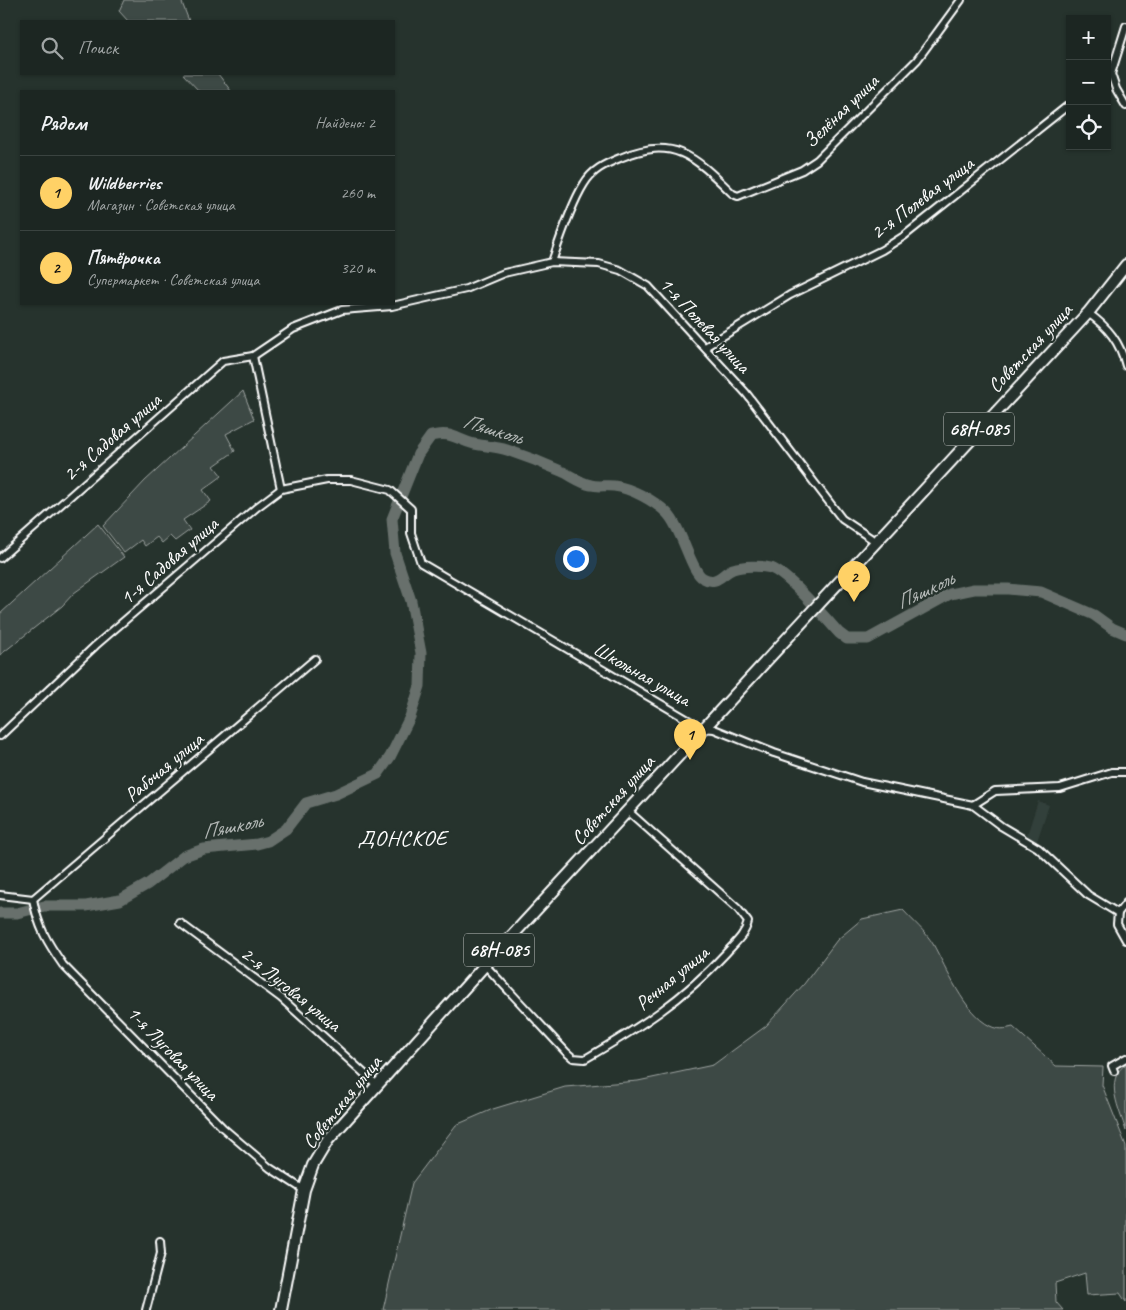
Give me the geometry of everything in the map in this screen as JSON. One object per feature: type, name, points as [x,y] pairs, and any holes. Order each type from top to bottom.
[{"type":"main road","name":"Советская улица","points":[[281,1310],[304,1190],[313,1165],[328,1140],[485,965],[792,630],[1088,313],[1126,265]]},
{"type":"street","name":"Зелёная улица","points":[[552,262],[584,184],[600,165],[638,150],[665,148],[692,157],[732,194],[738,196],[802,170],[817,160],[917,60],[962,0]]},
{"type":"street","points":[[1111,70],[1126,26]]},
{"type":"street","points":[[1111,80],[1126,106]]},
{"type":"street","name":"2-я Полевая улица","points":[[705,347],[790,294],[882,250],[904,236],[1069,105]]},
{"type":"street","name":"1-я Полевая улица","points":[[253,356],[293,329],[342,310],[392,306],[457,291],[504,273],[552,262],[599,264],[620,270],[648,286],[746,393],[842,519],[875,541]]},
{"type":"street","points":[[1088,313],[1104,324],[1114,336],[1121,349],[1126,366]]},
{"type":"street","points":[[253,356],[282,489]]},
{"type":"street","name":"2-я Садовая улица","points":[[0,558],[224,361],[253,356]]},
{"type":"street","name":"1-я Садовая улица","points":[[0,736],[96,645],[250,512],[282,489],[328,480],[351,480],[390,490],[411,509]]},
{"type":"street","name":"Школьная улица","points":[[411,509],[411,533],[421,563],[702,728],[714,729],[774,754],[862,782],[973,805],[1001,826],[1038,848],[1088,895],[1118,913]]},
{"type":"street","name":"Рабочая улица","points":[[33,899],[315,660]]},
{"type":"street","points":[[973,805],[995,791],[1060,788],[1112,772],[1126,772]]},
{"type":"street","name":"Речная улица","points":[[485,965],[566,1052],[573,1058],[584,1059],[670,1006],[704,977],[739,939],[746,929],[748,922],[738,909],[628,811]]},
{"type":"street","points":[[0,895],[33,899]]},
{"type":"street","name":"1-я Луговая улица","points":[[33,899],[37,922],[48,943],[63,964],[223,1128],[270,1168],[304,1190]]},
{"type":"street","points":[[1126,903],[1118,913],[1117,924],[1126,940]]},
{"type":"street","name":"2-я Луговая улица","points":[[180,923],[281,998],[377,1085]]},
{"type":"street","points":[[1114,1071],[1112,1066],[1126,1058]]},
{"type":"street","points":[[146,1310],[161,1253],[160,1242]]},
{"type":"shaded area","points":[[124,0],[181,0],[189,20],[127,20],[119,11]]},
{"type":"shaded area","points":[[184,75],[219,75],[230,90],[198,90]]},
{"type":"shaded area","points":[[243,391],[254,419],[226,434],[235,451],[214,466],[222,476],[203,490],[211,501],[183,520],[190,530],[175,541],[170,536],[162,543],[157,537],[145,546],[141,540],[124,553],[103,526],[145,481]]},
{"type":"shaded area","points":[[98,524],[124,557],[74,593],[62,606],[0,655],[0,614]]},
{"type":"shaded area","points":[[1038,801],[1049,805],[1037,841],[1026,838]]},
{"type":"shaded area","points":[[903,910],[933,944],[957,990],[981,1020],[996,1028],[1013,1027],[1056,1066],[1103,1067],[1102,1085],[1126,1146],[1126,1302],[1120,1293],[1087,1295],[1085,1273],[1055,1283],[1056,1302],[1063,1310],[383,1310],[412,1183],[456,1125],[493,1109],[565,1087],[638,1081],[713,1065],[766,1026],[804,984],[837,940],[862,919]]},
{"type":"shaded area","points":[[1126,1064],[1126,1131],[1117,1105],[1114,1087],[1115,1078]]},
{"type":"waterway","name":"Пяшколь","points":[[0,913],[17,913],[44,906],[86,906],[120,900],[148,884],[184,856],[204,849],[257,844],[268,841],[286,829],[306,803],[336,794],[378,774],[390,757],[410,717],[420,686],[421,653],[411,601],[395,553],[392,519],[418,454],[431,436],[444,434],[474,444],[507,450],[554,468],[587,484],[628,489],[656,504],[667,513],[677,529],[694,567],[703,578],[712,581],[716,580],[729,571],[742,567],[757,566],[771,568],[797,587],[839,633],[847,639],[868,639],[950,594],[974,589],[1008,589],[1041,592],[1094,615],[1112,628],[1126,634]]},
{"type":"place","name":"Пятёрочка","points":[[854,602]]},
{"type":"place","name":"Wildberries","points":[[690,760]]},
{"type":"district","name":"ДОНСКОЕ","points":[[403,838]]}]
